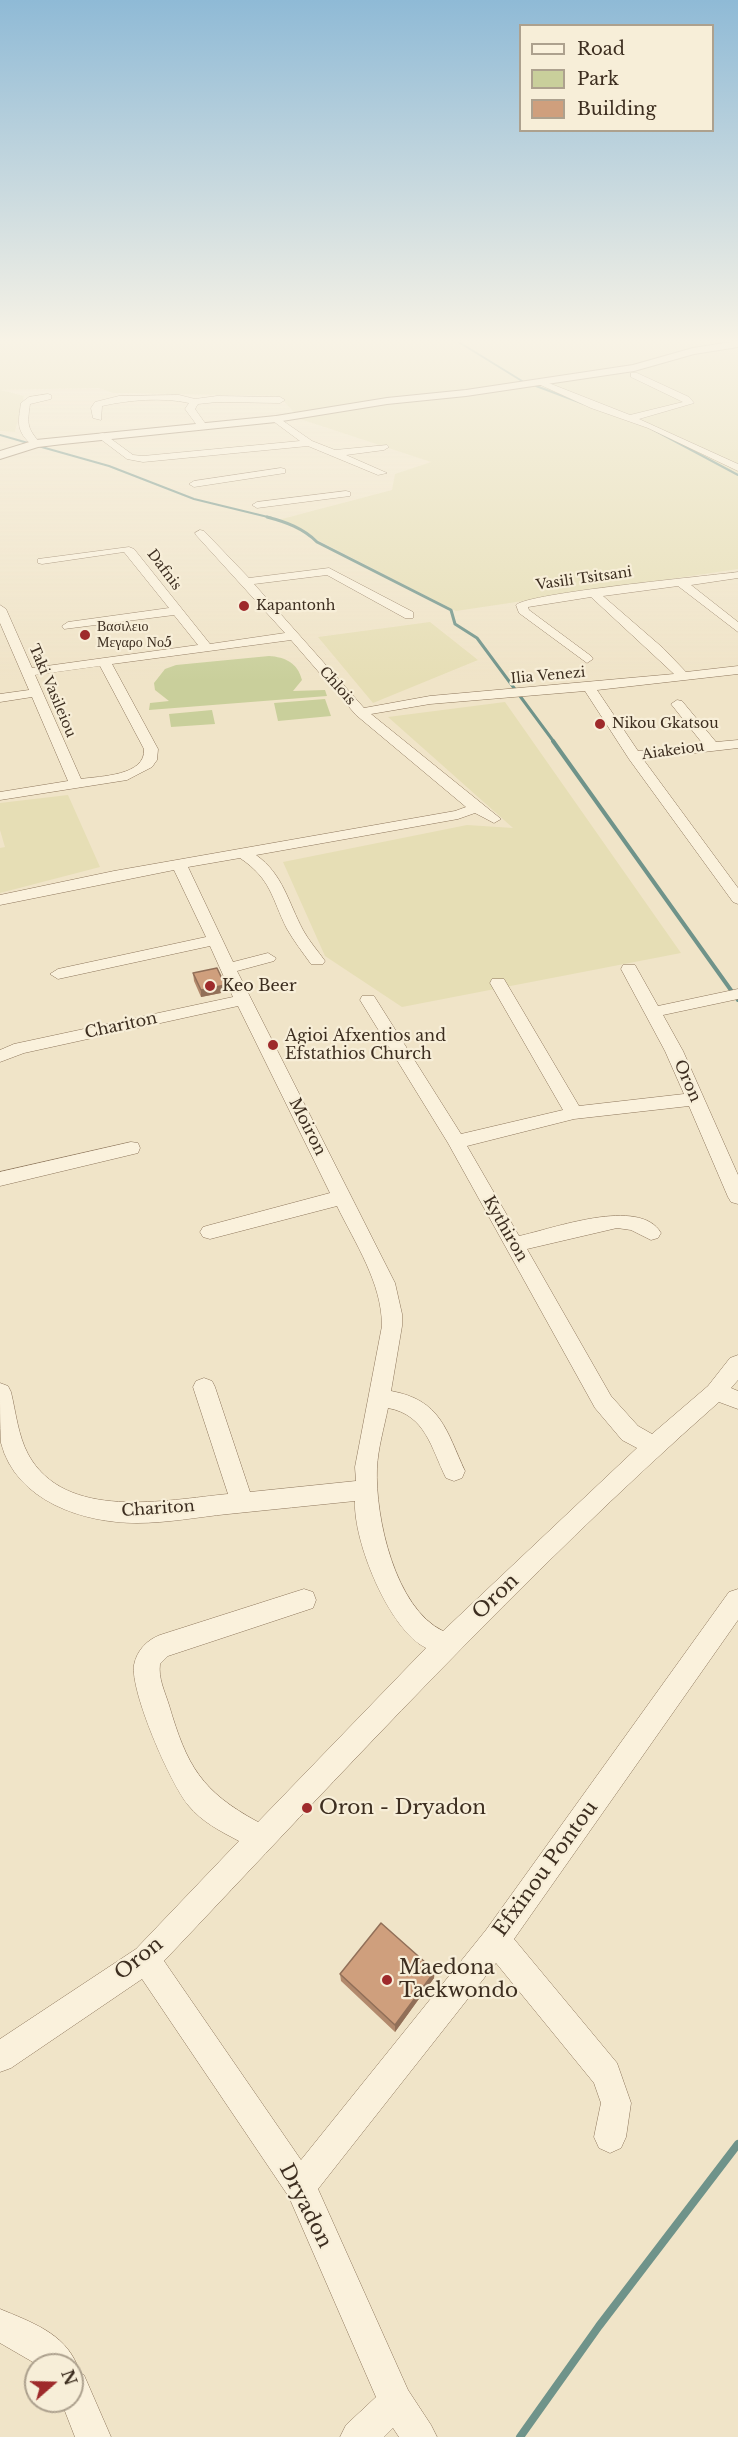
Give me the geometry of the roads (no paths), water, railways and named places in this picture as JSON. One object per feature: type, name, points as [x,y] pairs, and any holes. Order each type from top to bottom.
[{"type":"street","points":[[127,455],[137,459],[187,455]]},
{"type":"street","points":[[252,455],[291,477]]},
{"type":"street","points":[[338,455],[382,473]]},
{"type":"street","points":[[711,455],[738,468]]},
{"type":"street","points":[[194,484],[281,471]]},
{"type":"street","points":[[257,505],[346,494]]},
{"type":"street","name":"Chlois","points":[[200,533],[361,712],[476,808],[494,819]]},
{"type":"street","name":"Dafnis","points":[[42,561],[125,549],[130,551],[207,648]]},
{"type":"street","points":[[246,582],[329,571],[409,615]]},
{"type":"street","name":"Vasili Tsitsani","points":[[587,660],[521,609],[522,605],[592,592],[738,574]]},
{"type":"street","points":[[679,581],[738,628]]},
{"type":"street","points":[[592,592],[659,651],[683,676]]},
{"type":"street","name":"Taki Vasileiou","points":[[0,609],[6,638],[27,672],[76,784]]},
{"type":"street","points":[[68,626],[176,610]]},
{"type":"street","points":[[27,672],[293,636]]},
{"type":"street","points":[[0,796],[128,775],[145,766],[152,758],[151,749],[104,662]]},
{"type":"street","name":"Ilia Venezi","points":[[361,712],[430,700],[589,687],[738,670]]},
{"type":"street","points":[[589,687],[634,756],[738,899]]},
{"type":"street","points":[[0,698],[36,693]]},
{"type":"street","name":"Aiakeiou","points":[[677,704],[711,746]]},
{"type":"street","name":"Aiakeiou","points":[[634,756],[738,744]]},
{"type":"street","points":[[0,900],[180,864],[458,815],[476,808]]},
{"type":"street","points":[[243,853],[264,867],[276,883],[292,925],[317,961]]},
{"type":"street","name":"Moiron","points":[[180,864],[243,1000],[383,1278],[392,1314],[391,1344],[366,1467],[368,1490],[366,1507],[391,1587],[416,1628],[429,1638],[446,1645]]},
{"type":"street","points":[[57,974],[216,940]]},
{"type":"street","points":[[228,968],[268,958]]},
{"type":"street","name":"Oron","points":[[629,969],[654,1012],[738,1197]]},
{"type":"street","points":[[498,983],[574,1113]]},
{"type":"street","points":[[654,1012],[738,994]]},
{"type":"street","name":"Chariton","points":[[0,1056],[20,1048],[243,1000]]},
{"type":"street","name":"Kythiron","points":[[368,1000],[456,1142],[603,1402],[630,1433],[654,1446]]},
{"type":"street","points":[[456,1142],[574,1113],[695,1100]]},
{"type":"street","points":[[0,1179],[131,1148]]},
{"type":"street","points":[[210,1232],[343,1197]]},
{"type":"street","points":[[514,1245],[617,1221],[634,1223],[651,1233]]},
{"type":"street","name":"Oron","points":[[0,2057],[146,1959],[446,1645],[654,1446],[716,1392],[738,1364]]},
{"type":"street","points":[[204,1387],[242,1501]]},
{"type":"street","name":"Chariton","points":[[0,1392],[12,1444],[26,1471],[36,1483],[60,1498],[95,1509],[118,1512],[158,1512],[242,1501],[368,1490]]},
{"type":"street","points":[[716,1392],[738,1400]]},
{"type":"street","points":[[379,1398],[410,1405],[422,1413],[431,1424],[454,1471]]},
{"type":"street","points":[[260,1838],[214,1811],[181,1775],[147,1676],[146,1665],[149,1655],[160,1647],[304,1600]]},
{"type":"street","name":"Efxinou Pontou","points":[[300,2186],[496,1940],[738,1600]]},
{"type":"street","points":[[496,1940],[606,2074],[616,2103],[610,2137]]},
{"type":"street","name":"Dryadon","points":[[146,1959],[300,2186],[396,2402],[419,2437]]},
{"type":"street","points":[[0,2326],[25,2337],[49,2353]]},
{"type":"street","points":[[358,2437],[396,2402]]},
{"type":"street","points":[[83,2413],[93,2437]]},
{"type":"waterway","points":[[69,455],[109,466],[194,499],[272,518]]},
{"type":"waterway","points":[[700,455],[738,475]]},
{"type":"waterway","points":[[267,517],[294,526],[317,542],[451,610],[455,624],[477,638],[554,742]]},
{"type":"waterway","points":[[553,741],[738,1000]]},
{"type":"waterway","points":[[520,2437],[599,2326],[738,2144]]},
{"type":"place","name":"Kapantonh","points":[[244,606]]},
{"type":"place","name":"Βασιλειο Μεγαρο Νο5","points":[[85,635]]},
{"type":"place","name":"Nikou Gkatsou","points":[[600,724]]},
{"type":"place","name":"Keo Beer","points":[[210,986]]},
{"type":"place","name":"Agioi Afxentios and Efstathios Church","points":[[273,1045]]},
{"type":"place","name":"Oron - Dryadon","points":[[307,1808]]},
{"type":"place","name":"Maedona Taekwondo","points":[[387,1980]]}]
